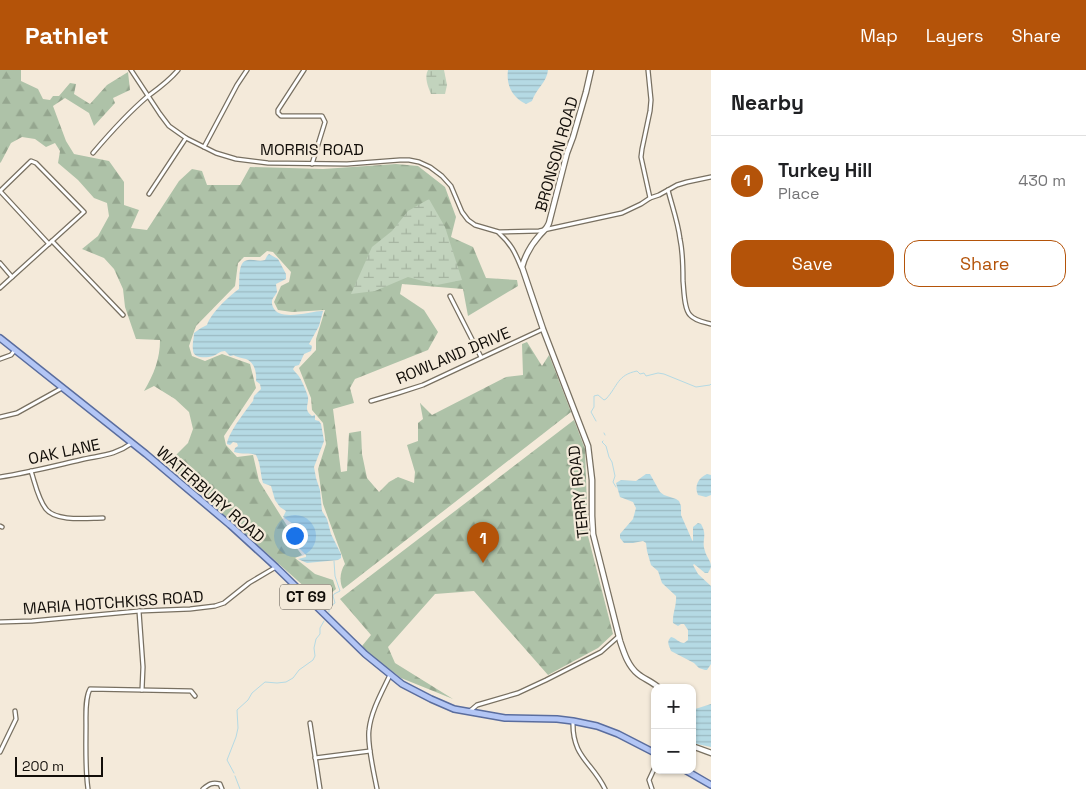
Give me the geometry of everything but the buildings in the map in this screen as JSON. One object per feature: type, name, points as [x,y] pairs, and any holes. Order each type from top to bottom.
[{"type":"main road","name":"WATERBURY ROAD","points":[[0,338],[132,443],[230,525],[276,567],[364,654],[402,684],[454,709],[505,718],[573,721]]},
{"type":"main road","name":"CT 69","points":[[573,721],[596,726],[618,734],[651,751]]},
{"type":"main road","points":[[692,774],[711,785]]},
{"type":"street","name":"MORRIS ROAD","points":[[131,70],[169,126],[186,138],[224,156],[236,160],[268,163],[347,164],[400,160],[419,162],[430,167],[451,186],[462,212],[468,220],[475,225],[499,232],[539,231],[622,213],[677,185],[711,177]]},
{"type":"street","points":[[93,153],[104,139],[148,96],[164,85],[178,70]]},
{"type":"street","points":[[204,147],[247,70]]},
{"type":"street","points":[[304,70],[278,110],[278,113],[281,116],[322,116],[324,119],[325,122],[312,164]]},
{"type":"street","name":"BRONSON ROAD","points":[[522,267],[525,257],[546,229],[591,70]]},
{"type":"street","points":[[648,70],[651,100],[641,157],[650,198]]},
{"type":"street","points":[[149,194],[186,138]]},
{"type":"street","points":[[0,288],[51,242],[84,212],[36,163],[31,161],[0,191],[51,242],[123,315]]},
{"type":"street","points":[[668,190],[681,241],[686,308],[689,315],[695,319],[711,324]]},
{"type":"street","name":"TERRY ROAD","points":[[499,232],[509,242],[522,267],[543,329],[588,446],[592,480],[593,534],[625,657],[638,675],[653,684]]},
{"type":"street","points":[[0,263],[12,277]]},
{"type":"street","points":[[450,296],[481,357]]},
{"type":"street","name":"ROWLAND DRIVE","points":[[371,401],[423,385],[543,329]]},
{"type":"street","points":[[0,359],[12,355],[15,350]]},
{"type":"street","points":[[0,417],[17,413],[63,388]]},
{"type":"street","name":"OAK LANE","points":[[0,477],[107,455],[122,450],[132,443]]},
{"type":"street","points":[[31,471],[42,502],[49,513],[62,518],[103,518]]},
{"type":"street","name":"MARIA HOTCHKISS ROAD","points":[[0,622],[32,621],[139,611],[190,610],[215,606],[224,603],[249,583],[276,567]]},
{"type":"street","points":[[139,611],[143,667],[142,690]]},
{"type":"street","points":[[470,711],[477,705],[518,693],[546,680],[601,652],[619,636]]},
{"type":"street","points":[[377,789],[370,751],[369,731],[372,716],[390,675]]},
{"type":"street","points":[[88,789],[86,777],[86,714],[88,692],[90,689],[190,692],[195,696]]},
{"type":"street","points":[[0,752],[16,719],[15,711]]},
{"type":"street","points":[[573,721],[572,730],[579,754],[605,789]]},
{"type":"street","points":[[310,722],[320,789]]},
{"type":"street","points":[[696,747],[711,753]]},
{"type":"street","points":[[315,758],[370,751]]},
{"type":"street","points":[[652,774],[649,780],[652,789]]},
{"type":"street","points":[[203,789],[209,784],[215,783],[220,784],[222,789]]},
{"type":"green space","points":[[0,70],[21,70],[21,81],[38,89],[43,99],[50,100],[53,96],[59,96],[70,83],[76,84],[74,94],[90,104],[107,85],[128,72],[130,90],[113,98],[115,103],[94,126],[89,113],[65,98],[53,106],[66,141],[74,154],[109,161],[124,182],[124,205],[139,210],[131,228],[147,230],[179,181],[192,169],[202,171],[207,185],[240,185],[250,167],[323,169],[396,164],[418,166],[445,187],[456,217],[451,237],[473,247],[486,278],[517,280],[518,286],[468,316],[463,289],[402,284],[400,294],[424,310],[438,332],[428,350],[355,379],[350,388],[354,403],[333,409],[341,472],[347,471],[349,433],[361,431],[362,454],[367,478],[379,492],[389,482],[398,477],[414,483],[415,472],[407,445],[418,441],[418,423],[423,419],[420,403],[432,415],[506,377],[523,375],[522,344],[527,342],[542,366],[549,355],[571,412],[343,589],[341,577],[345,564],[323,504],[318,469],[326,444],[323,423],[312,410],[311,398],[299,368],[316,350],[316,339],[325,310],[292,312],[278,310],[274,302],[281,286],[289,282],[291,272],[273,252],[267,251],[260,257],[244,257],[238,263],[235,286],[196,326],[189,346],[192,356],[205,361],[222,354],[250,364],[256,388],[224,436],[226,445],[237,457],[253,455],[259,481],[289,529],[289,538],[302,555],[295,558],[315,574],[333,580],[336,589],[328,596],[316,597],[167,464],[188,443],[193,429],[189,412],[175,399],[154,386],[144,391],[156,366],[160,340],[136,339],[125,307],[123,289],[114,269],[104,258],[82,249],[98,236],[109,216],[107,203],[94,198],[78,180],[58,163],[60,151],[55,143],[46,147],[35,139],[22,137],[11,143],[0,163]]},
{"type":"green space","points":[[428,70],[444,70],[447,85],[445,94],[431,94],[426,79]]},
{"type":"green space","points":[[429,199],[445,227],[462,280],[437,285],[408,277],[375,291],[351,294],[372,247],[392,231],[408,211]]},
{"type":"green space","points":[[574,420],[585,449],[588,536],[613,634],[598,648],[548,675],[474,591],[435,594],[388,647],[395,663],[453,699],[401,678],[372,656],[362,646],[371,635],[340,599]]},
{"type":"water","points":[[508,70],[548,70],[546,78],[532,101],[526,104],[517,98],[511,90],[508,81]]},
{"type":"water","points":[[269,254],[278,259],[286,274],[286,279],[276,284],[277,292],[272,302],[276,311],[282,314],[296,315],[323,311],[319,326],[309,344],[312,346],[311,351],[304,354],[299,365],[293,369],[301,379],[307,395],[308,411],[312,416],[315,415],[315,420],[321,424],[324,441],[314,467],[320,490],[322,511],[341,554],[341,558],[338,560],[307,563],[298,559],[306,557],[306,555],[291,537],[294,529],[293,524],[283,517],[286,511],[275,500],[271,486],[263,483],[256,455],[234,452],[238,446],[237,443],[227,444],[234,428],[253,401],[254,396],[261,389],[260,384],[256,381],[253,365],[249,360],[234,355],[230,356],[225,351],[207,357],[201,357],[194,353],[194,333],[207,325],[212,315],[220,306],[239,289],[240,272],[244,261],[265,260]]},
{"type":"water","points":[[646,474],[650,474],[660,492],[679,501],[681,515],[693,541],[693,527],[698,523],[703,528],[704,547],[711,567],[708,573],[705,573],[693,565],[698,574],[711,586],[711,664],[707,670],[699,668],[694,663],[671,651],[668,642],[671,637],[682,643],[688,640],[688,630],[684,624],[678,626],[673,623],[676,596],[662,583],[658,571],[651,565],[646,543],[643,541],[624,543],[620,538],[620,534],[633,519],[636,508],[633,502],[620,497],[616,483],[621,480],[636,481]]},
{"type":"water","points":[[707,474],[711,475],[711,495],[706,497],[698,495],[696,488],[699,480]]},
{"type":"water","points":[[711,704],[711,747],[696,744],[696,709]]},
{"type":"waterway","points":[[596,421],[591,412],[594,407],[594,396],[598,395],[604,400],[606,399],[618,382],[630,373],[637,371],[640,374],[644,373],[646,376],[658,373],[664,374],[696,387],[711,384]]},
{"type":"waterway","points":[[603,441],[612,462],[615,476],[613,482],[616,487]]},
{"type":"waterway","points":[[329,612],[329,607],[335,603],[334,594],[340,591],[335,576],[334,561]]},
{"type":"waterway","points":[[234,773],[227,760],[238,728],[237,710],[265,682],[286,682],[313,660],[316,639],[320,634],[320,628],[324,621]]},
{"type":"waterway","points":[[235,776],[240,789]]},
{"type":"place","name":"Turkey Hill","points":[[483,563]]}]
